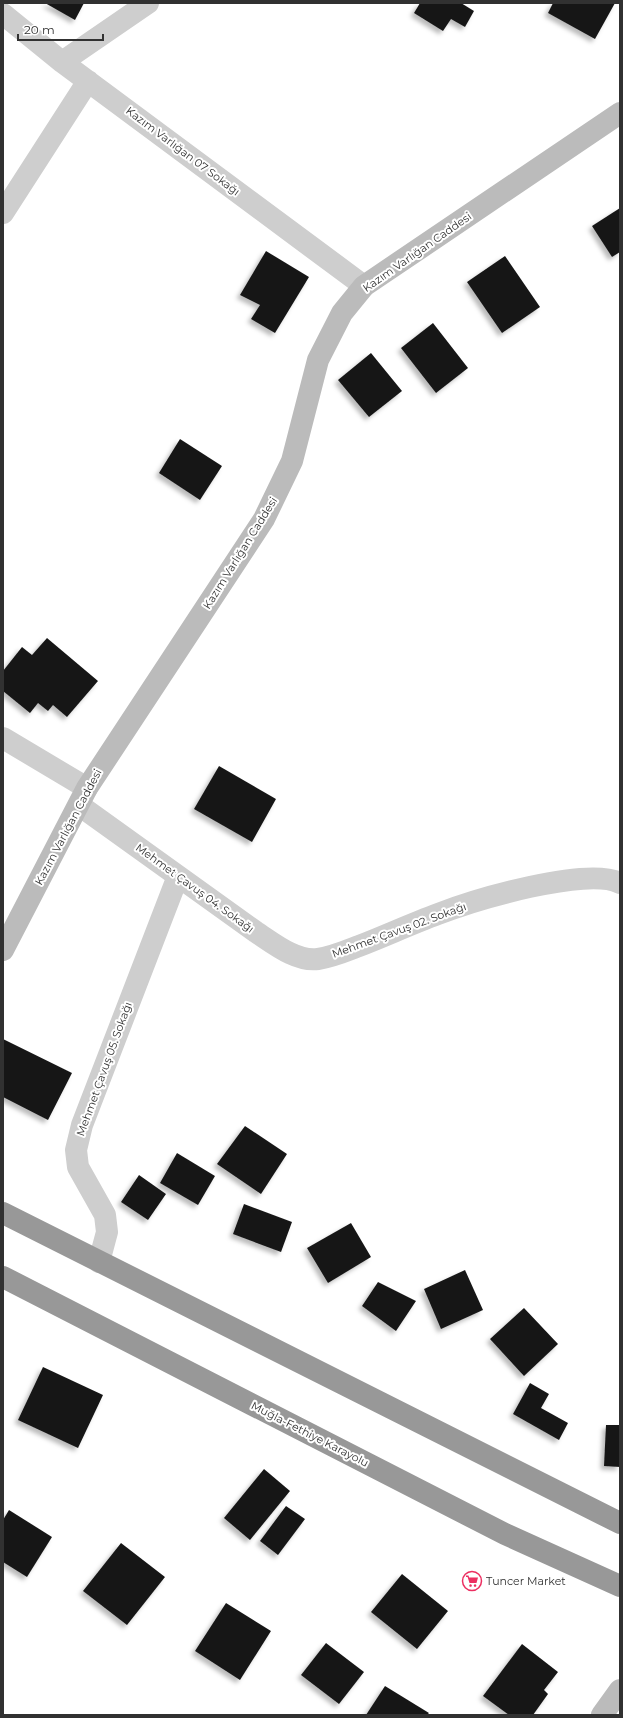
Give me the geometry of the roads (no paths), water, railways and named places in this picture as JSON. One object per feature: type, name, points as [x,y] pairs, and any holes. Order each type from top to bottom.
[{"type":"highway","points":[[3,1214],[620,1523]]},
{"type":"highway","name":"Muğla-Fethiye Karayolu","points":[[3,1277],[505,1534],[620,1586]]},
{"type":"street","points":[[62,62],[148,3]]},
{"type":"street","name":"Kazım Varlığan 07 Sokağı","points":[[3,14],[62,62],[364,286]]},
{"type":"street","points":[[3,213],[88,81]]},
{"type":"street","name":"Kazım Varlığan Caddesi","points":[[3,950],[83,796],[264,519],[292,461],[318,360],[342,313],[364,286],[620,113]]},
{"type":"street","name":"Mehmet Çavuş 04. Sokağı","points":[[3,738],[83,796],[178,876],[280,947],[301,957],[318,959]]},
{"type":"street","name":"Mehmet Çavuş 05. Sokağı","points":[[99,1262],[107,1232],[105,1215],[92,1196],[78,1167],[76,1150],[82,1125],[178,876]]},
{"type":"street","name":"Mehmet Çavuş 02. Sokağı","points":[[318,959],[347,950],[439,914],[495,896],[584,878],[612,879],[620,883]]},
{"type":"street","points":[[602,1715],[620,1690]]},
{"type":"place","name":"Tuncer Market","points":[[472,1581]]}]
